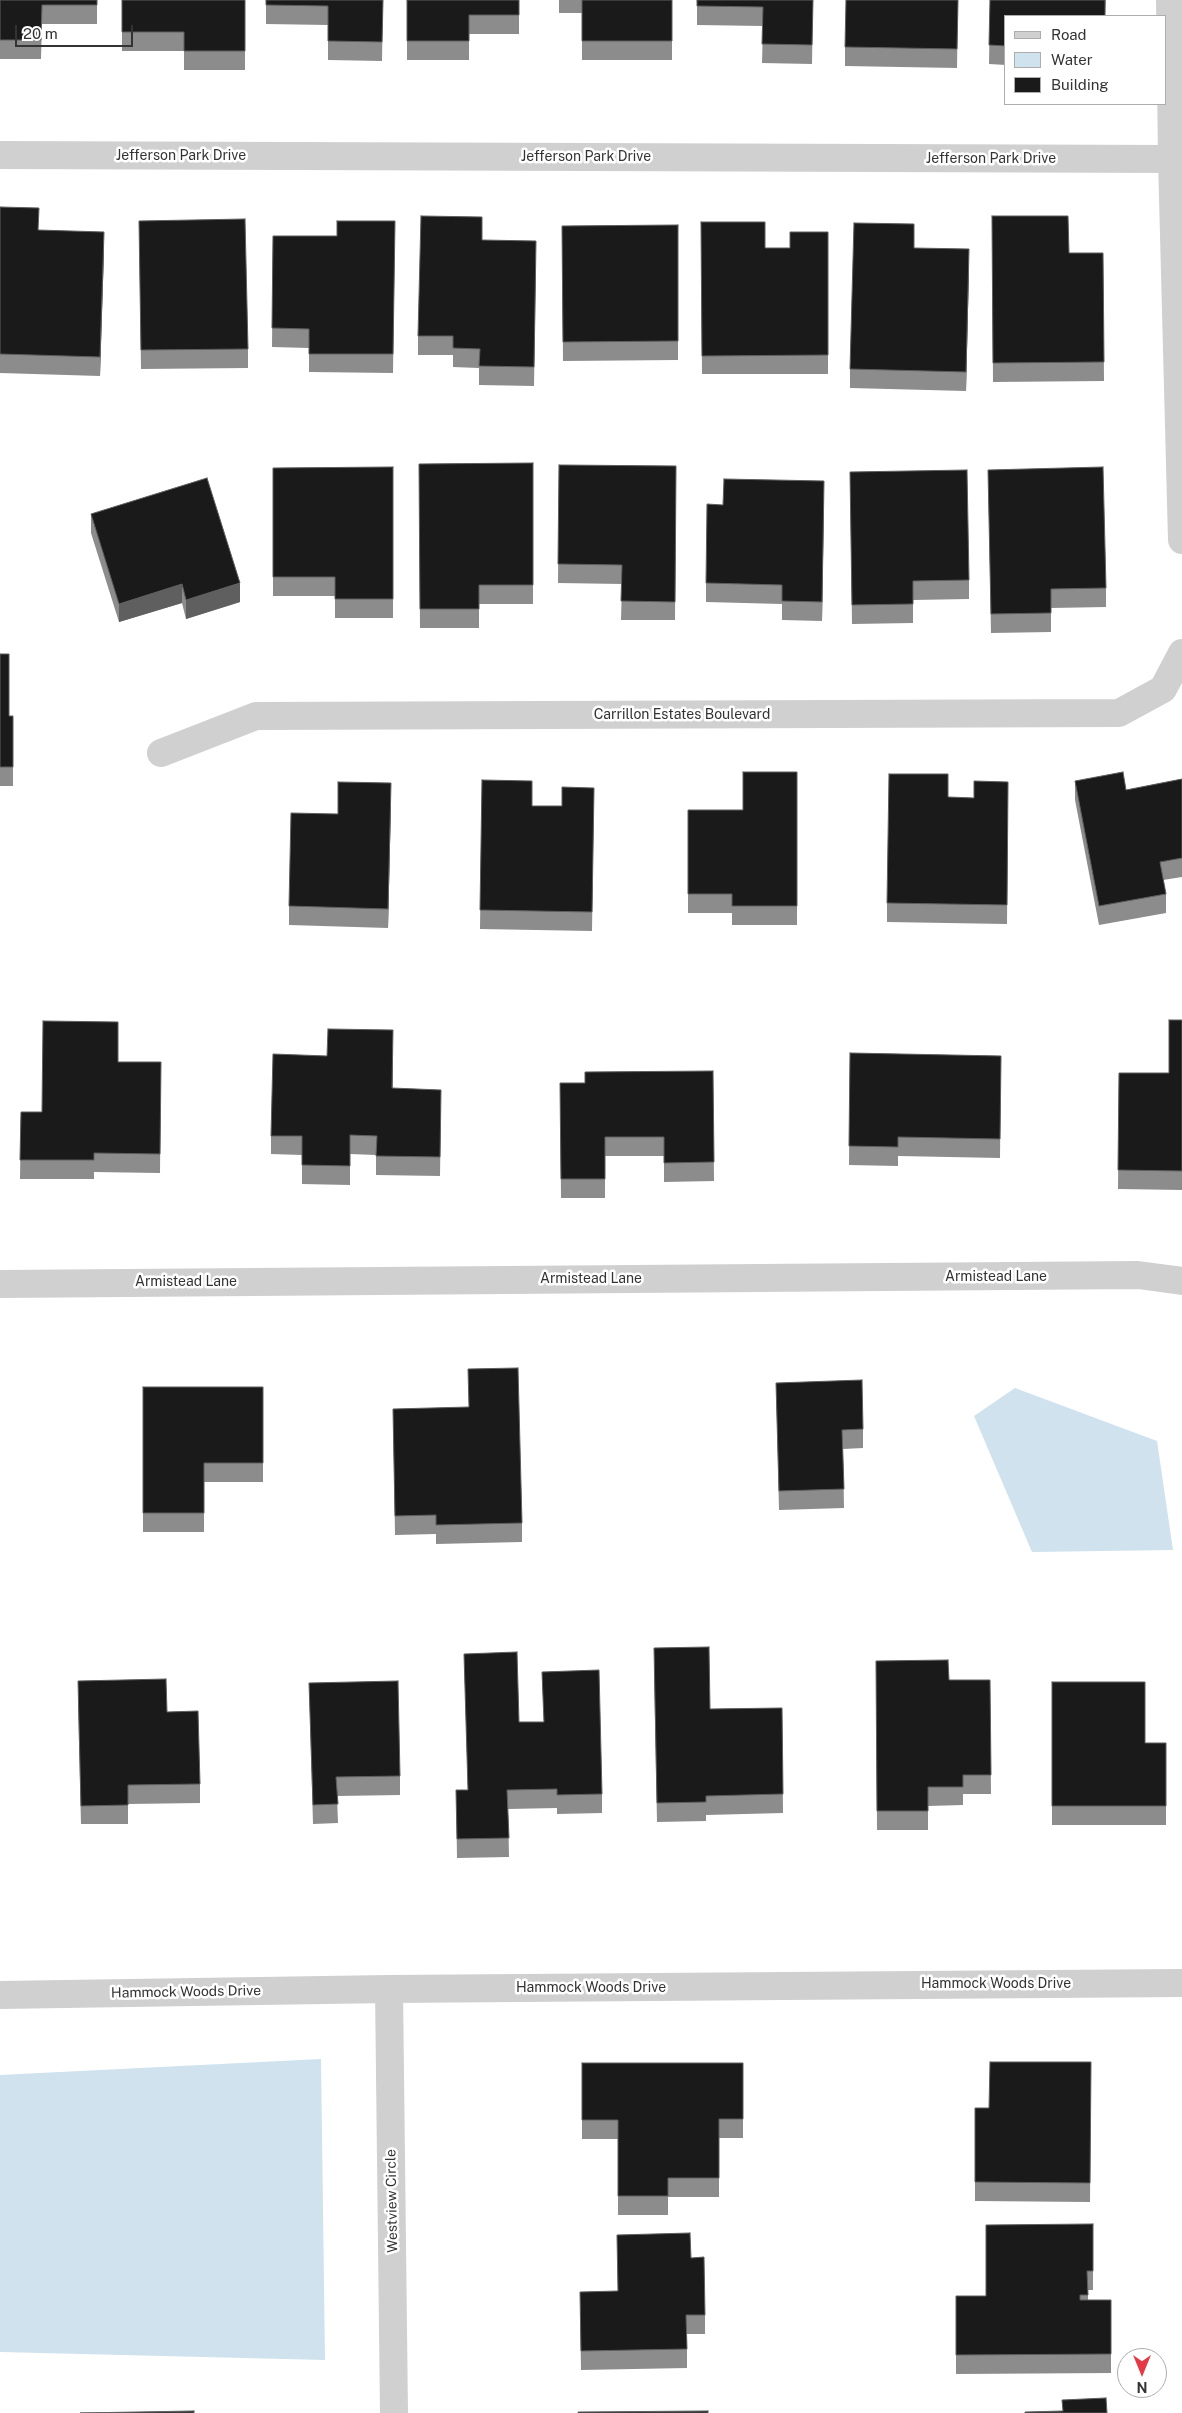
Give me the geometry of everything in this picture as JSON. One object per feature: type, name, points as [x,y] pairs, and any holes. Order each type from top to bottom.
[{"type":"street","points":[[1170,0],[1172,159],[1182,540]]},
{"type":"street","name":"Jefferson Park Drive","points":[[0,155],[1172,159]]},
{"type":"street","name":"Carrillon Estates Boulevard","points":[[161,753],[256,716],[1119,713],[1163,688],[1182,653]]},
{"type":"street","name":"Armistead Lane","points":[[0,1284],[1128,1276],[1182,1281]]},
{"type":"street","name":"Hammock Woods Drive","points":[[0,1995],[389,1989],[1182,1983]]},
{"type":"street","name":"Westview Circle","points":[[389,1989],[394,2413]]},
{"type":"water","points":[[1015,1388],[1157,1441],[1173,1550],[1032,1552],[974,1416]]},
{"type":"water","points":[[321,2059],[325,2360],[0,2352],[0,2075]]},
{"type":"building","points":[[0,0],[97,0],[97,5],[42,5],[41,40],[0,40]]},
{"type":"building","points":[[122,0],[245,0],[245,51],[184,51],[184,32],[122,32]]},
{"type":"building","points":[[266,0],[383,0],[382,42],[328,41],[328,6],[266,5]]},
{"type":"building","points":[[407,0],[519,0],[519,15],[469,15],[469,41],[407,41]]},
{"type":"building","points":[[582,0],[672,0],[672,41],[582,41]]},
{"type":"building","points":[[697,0],[813,0],[812,45],[762,44],[763,7],[697,6]]},
{"type":"building","points":[[846,0],[958,0],[957,49],[845,47]]},
{"type":"building","points":[[990,0],[1105,0],[1105,15],[1004,15],[1004,46],[989,45]]},
{"type":"building","points":[[0,207],[39,208],[38,230],[104,232],[100,357],[0,354]]},
{"type":"building","points":[[421,216],[482,217],[482,240],[536,241],[534,367],[479,366],[480,349],[453,348],[453,336],[418,336]]},
{"type":"building","points":[[992,216],[1068,216],[1069,253],[1103,253],[1104,362],[993,363]]},
{"type":"building","points":[[245,219],[248,349],[141,350],[139,221]]},
{"type":"building","points":[[337,221],[395,221],[393,354],[309,354],[309,329],[272,328],[273,236],[337,236]]},
{"type":"building","points":[[701,222],[765,222],[765,248],[790,248],[790,232],[828,232],[828,355],[702,356]]},
{"type":"building","points":[[854,223],[914,224],[914,248],[969,249],[966,372],[850,369]]},
{"type":"building","points":[[678,225],[678,341],[563,342],[562,226]]},
{"type":"building","points":[[533,463],[533,585],[479,585],[479,609],[420,609],[419,464]]},
{"type":"building","points":[[559,465],[676,466],[675,602],[621,601],[622,565],[558,564]]},
{"type":"building","points":[[393,467],[393,599],[335,599],[335,577],[273,577],[273,468]]},
{"type":"building","points":[[1103,467],[1106,588],[1051,589],[1051,613],[991,614],[988,470]]},
{"type":"building","points":[[967,470],[969,580],[913,581],[913,604],[852,605],[850,472]]},
{"type":"building","points":[[207,478],[240,583],[186,600],[182,584],[119,604],[91,514]]},
{"type":"building","points":[[724,479],[824,481],[822,602],[782,601],[782,585],[706,583],[707,504],[723,505]]},
{"type":"building","points":[[0,654],[9,654],[9,716],[13,716],[13,767],[0,767]]},
{"type":"building","points":[[743,772],[797,772],[797,906],[732,906],[732,894],[688,894],[688,810],[743,810]]},
{"type":"building","points":[[1123,772],[1126,790],[1182,779],[1182,858],[1160,862],[1166,894],[1099,906],[1075,781]]},
{"type":"building","points":[[889,774],[948,774],[948,797],[974,798],[974,781],[1008,782],[1007,905],[887,903]]},
{"type":"building","points":[[482,780],[532,781],[532,806],[562,806],[562,787],[594,788],[592,912],[480,910]]},
{"type":"building","points":[[338,782],[391,783],[388,909],[289,906],[291,813],[338,814]]},
{"type":"building","points":[[1169,1020],[1182,1020],[1182,1171],[1118,1170],[1119,1073],[1169,1073]]},
{"type":"building","points":[[43,1021],[118,1022],[118,1062],[161,1062],[160,1154],[94,1153],[94,1160],[20,1160],[21,1112],[42,1112]]},
{"type":"building","points":[[328,1029],[393,1030],[392,1088],[441,1090],[440,1157],[376,1156],[377,1136],[350,1135],[350,1166],[302,1165],[302,1136],[271,1136],[273,1054],[327,1056]]},
{"type":"building","points":[[850,1053],[1001,1056],[1000,1139],[898,1137],[898,1147],[849,1146]]},
{"type":"building","points":[[713,1071],[714,1162],[664,1163],[664,1137],[605,1137],[605,1179],[561,1179],[560,1083],[585,1083],[585,1072]]},
{"type":"building","points":[[518,1368],[522,1523],[436,1525],[436,1515],[395,1516],[393,1409],[469,1407],[468,1369]]},
{"type":"building","points":[[862,1380],[863,1429],[842,1430],[844,1489],[779,1491],[776,1383]]},
{"type":"building","points":[[143,1387],[263,1387],[263,1463],[204,1463],[204,1513],[143,1513]]},
{"type":"building","points":[[709,1647],[710,1709],[782,1708],[783,1794],[706,1796],[706,1802],[657,1803],[654,1648]]},
{"type":"building","points":[[517,1652],[519,1722],[544,1722],[542,1672],[599,1670],[602,1794],[557,1795],[557,1789],[507,1790],[509,1838],[457,1839],[456,1790],[468,1790],[464,1654]]},
{"type":"building","points":[[948,1660],[949,1680],[990,1680],[991,1775],[963,1775],[963,1787],[928,1787],[928,1811],[877,1811],[876,1661]]},
{"type":"building","points":[[166,1679],[167,1712],[198,1711],[200,1784],[128,1785],[128,1805],[81,1806],[78,1681]]},
{"type":"building","points":[[398,1681],[400,1776],[336,1777],[338,1804],[313,1805],[309,1683]]},
{"type":"building","points":[[1052,1682],[1145,1682],[1145,1743],[1166,1743],[1166,1806],[1052,1806]]},
{"type":"building","points":[[990,2062],[1091,2062],[1090,2183],[975,2182],[975,2108],[989,2108]]},
{"type":"building","points":[[582,2063],[743,2063],[743,2119],[719,2119],[719,2178],[668,2178],[668,2196],[618,2196],[618,2120],[582,2120]]},
{"type":"building","points":[[1093,2224],[1093,2271],[1087,2271],[1088,2295],[1080,2295],[1080,2300],[1111,2300],[1111,2354],[956,2355],[956,2296],[986,2296],[986,2225]]},
{"type":"building","points":[[690,2233],[691,2258],[704,2257],[705,2315],[686,2315],[687,2349],[581,2351],[580,2292],[618,2291],[617,2235]]},
{"type":"building","points":[[1106,2398],[1107,2413],[1025,2413],[1063,2411],[1062,2400]]},
{"type":"building","points":[[194,2411],[194,2413],[80,2413]]},
{"type":"building","points":[[708,2411],[708,2413],[578,2413],[578,2412]]}]
